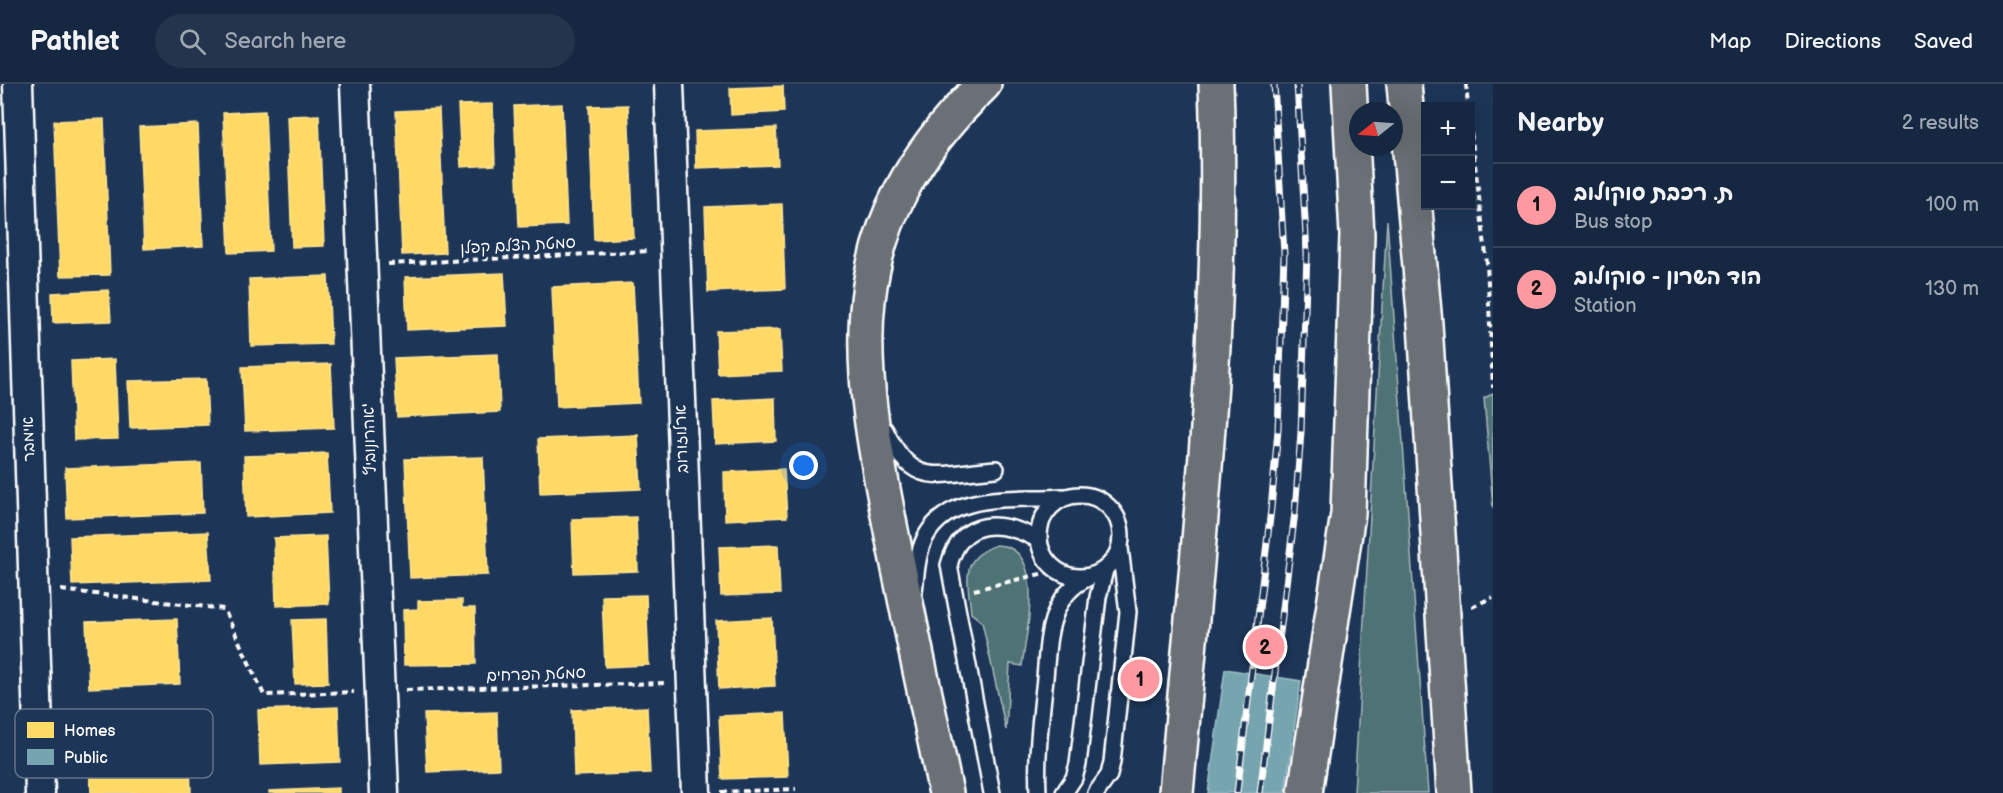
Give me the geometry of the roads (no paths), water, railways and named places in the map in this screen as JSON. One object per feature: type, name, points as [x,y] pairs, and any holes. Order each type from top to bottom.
[{"type":"highway","points":[[946,793],[877,460],[868,395],[865,309],[873,265],[888,219],[906,182],[932,141],[984,84]]},
{"type":"highway","points":[[1176,793],[1213,377],[1217,258],[1216,84]]},
{"type":"highway","points":[[1305,793],[1349,502],[1358,235],[1349,84]]},
{"type":"highway","points":[[1404,84],[1425,324],[1455,784]]},
{"type":"street","name":"אימבר","points":[[18,84],[38,709]]},
{"type":"street","name":"אהרונוביץ'","points":[[355,84],[384,793]]},
{"type":"street","name":"ארלוזורוב","points":[[669,84],[696,793]]},
{"type":"street","name":"אימבר","points":[[40,778],[40,793]]},
{"type":"lane","points":[[868,395],[893,448],[915,471],[929,475],[996,469]]},
{"type":"lane","points":[[910,622],[917,564],[925,539],[946,514],[963,505],[987,501],[1088,495],[1100,499],[1112,508],[1118,519],[1122,535],[1120,548],[1128,612],[1112,762],[1109,775],[1096,793]]},
{"type":"lane","points":[[1069,496],[1060,499],[1048,509],[1040,524],[1039,540],[1049,563],[1057,570],[1077,578],[1099,573]]},
{"type":"lane","points":[[992,793],[952,595],[949,565],[952,551],[969,534],[983,527],[999,524],[1015,528],[1039,540]]},
{"type":"lane","points":[[1038,793],[1037,755],[1050,634],[1055,612],[1076,583],[1099,573],[1120,548]]},
{"type":"lane","points":[[1064,793],[1074,778],[1078,765],[1099,573]]},
{"type":"railway","points":[[1237,793],[1271,509],[1278,430],[1284,254],[1274,84]]},
{"type":"railway","points":[[1260,793],[1295,512],[1301,432],[1307,253],[1297,84]]},
{"type":"place","name":"הוד השרון - סוקולוב","points":[[1265,647]]},
{"type":"place","name":"ת. רכבת סוקולוב","points":[[1140,679]]}]
